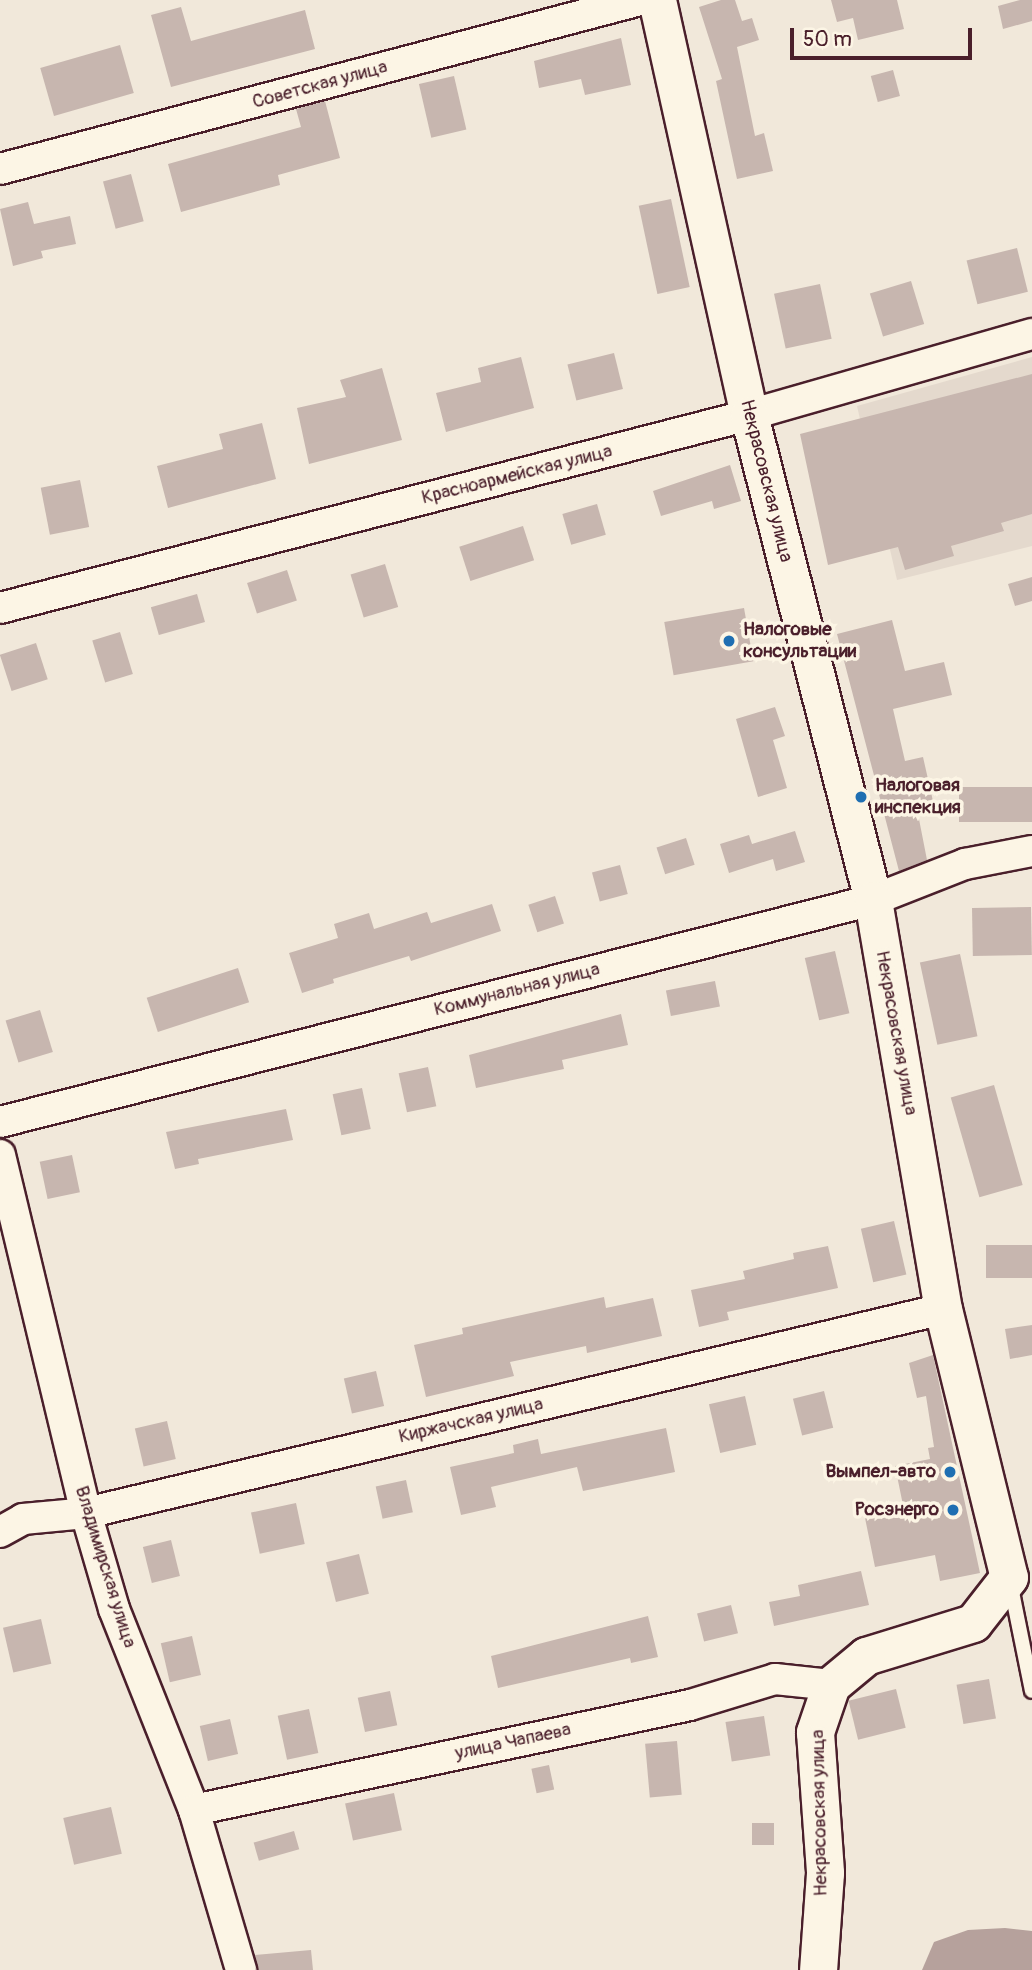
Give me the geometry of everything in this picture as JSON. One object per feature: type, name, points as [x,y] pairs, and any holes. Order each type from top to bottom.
[{"type":"street","name":"Советская улица","points":[[0,169],[640,0]]},
{"type":"street","name":"Некрасовская улица","points":[[657,0],[748,415],[873,900],[943,1309],[1009,1577]]},
{"type":"street","name":"Красноармейская улица","points":[[0,608],[748,415],[1032,334]]},
{"type":"street","name":"Коммунальная улица","points":[[0,1122],[873,900],[965,864],[1032,851]]},
{"type":"street","name":"Владимирская улица","points":[[0,1155],[86,1513],[114,1609],[194,1810],[241,1970]]},
{"type":"street","name":"Киржачская улица","points":[[0,1532],[23,1519],[86,1513],[943,1309]]},
{"type":"street","points":[[831,1685],[866,1656],[973,1623],[1009,1577]]},
{"type":"street","name":"улица Чапаева","points":[[194,1810],[690,1705],[775,1679],[831,1685]]},
{"type":"street","name":"Некрасовская улица","points":[[817,1970],[825,1873],[815,1732],[831,1685]]},
{"type":"lane","points":[[1009,1577],[1032,1691]]},
{"type":"shaded area","points":[[1032,357],[1032,546],[897,580],[857,406]]},
{"type":"shaded area","points":[[1005,1928],[1032,1931],[1032,1970],[922,1970],[934,1942],[968,1930]]},
{"type":"building","points":[[721,0],[735,0],[742,21],[752,18],[759,40],[737,47],[755,136],[764,133],[773,171],[737,179],[716,81],[722,79],[699,7]]},
{"type":"building","points":[[831,0],[897,0],[904,29],[858,40],[853,18],[837,22]]},
{"type":"building","points":[[1032,0],[1032,21],[1003,29],[998,6]]},
{"type":"building","points":[[181,7],[191,41],[305,10],[315,49],[171,87],[151,15]]},
{"type":"building","points":[[621,38],[631,85],[585,95],[581,79],[539,88],[534,61]]},
{"type":"building","points":[[120,45],[134,93],[54,116],[40,68]]},
{"type":"building","points":[[893,70],[900,96],[878,102],[871,76]]},
{"type":"building","points":[[454,76],[466,130],[431,138],[419,84]]},
{"type":"building","points":[[325,101],[340,158],[278,175],[280,185],[181,212],[168,164],[301,127],[296,109]]},
{"type":"building","points":[[131,174],[144,221],[116,229],[103,182]]},
{"type":"building","points":[[671,199],[690,287],[657,294],[639,206]]},
{"type":"building","points":[[28,202],[34,224],[70,216],[76,244],[41,251],[43,258],[13,266],[0,209]]},
{"type":"building","points":[[1017,248],[1028,292],[977,304],[967,261]]},
{"type":"building","points":[[911,281],[924,324],[883,337],[870,294]]},
{"type":"building","points":[[820,284],[832,339],[786,349],[774,294]]},
{"type":"building","points":[[614,353],[623,389],[576,401],[567,365]]},
{"type":"building","points":[[521,357],[534,408],[446,432],[436,393],[481,382],[478,368]]},
{"type":"building","points":[[382,368],[402,440],[309,464],[297,408],[346,397],[340,380]]},
{"type":"building","points":[[1032,374],[1032,514],[1001,523],[1004,531],[951,546],[954,556],[905,570],[898,547],[828,565],[800,434]]},
{"type":"building","points":[[262,423],[276,479],[168,508],[157,466],[223,449],[219,434]]},
{"type":"building","points":[[730,465],[741,501],[714,509],[712,501],[661,516],[653,491]]},
{"type":"building","points":[[80,480],[89,527],[50,535],[41,488]]},
{"type":"building","points":[[597,504],[606,535],[571,545],[562,514]]},
{"type":"building","points":[[523,526],[534,560],[470,581],[459,547]]},
{"type":"building","points":[[385,564],[398,607],[364,618],[351,575]]},
{"type":"building","points":[[287,570],[297,600],[257,613],[247,583]]},
{"type":"building","points":[[1032,577],[1032,601],[1015,606],[1008,584]]},
{"type":"building","points":[[197,594],[205,622],[159,635],[151,607]]},
{"type":"building","points":[[744,608],[753,661],[674,675],[664,622]]},
{"type":"building","points":[[892,620],[905,671],[944,662],[952,695],[893,709],[905,761],[923,757],[935,810],[918,814],[927,860],[899,871],[837,634]]},
{"type":"building","points":[[120,632],[133,674],[105,683],[92,640]]},
{"type":"building","points":[[36,643],[48,679],[12,691],[0,655]]},
{"type":"building","points":[[775,707],[785,736],[773,740],[787,788],[758,797],[736,719]]},
{"type":"building","points":[[959,787],[1032,787],[1032,822],[959,822]]},
{"type":"building","points":[[795,831],[805,862],[776,871],[773,859],[729,873],[720,844],[749,835],[752,844]]},
{"type":"building","points":[[686,838],[695,865],[665,874],[657,848]]},
{"type":"building","points":[[620,865],[628,894],[600,901],[592,873]]},
{"type":"building","points":[[555,896],[564,924],[537,932],[528,905]]},
{"type":"building","points":[[492,904],[501,931],[411,961],[409,956],[333,979],[334,983],[302,993],[289,953],[338,938],[334,924],[369,913],[374,929],[427,912],[431,923]]},
{"type":"building","points":[[1031,907],[1032,955],[973,956],[972,908]]},
{"type":"building","points":[[835,951],[849,1013],[819,1020],[805,958]]},
{"type":"building","points":[[960,954],[977,1036],[937,1045],[920,963]]},
{"type":"building","points":[[238,968],[249,1002],[158,1032],[147,998]]},
{"type":"building","points":[[715,981],[720,1007],[671,1016],[666,991]]},
{"type":"building","points":[[40,1010],[53,1052],[18,1063],[6,1021]]},
{"type":"building","points":[[621,1014],[628,1045],[562,1060],[564,1069],[476,1088],[469,1055]]},
{"type":"building","points":[[428,1067],[436,1106],[407,1112],[399,1073]]},
{"type":"building","points":[[994,1085],[1023,1185],[979,1197],[951,1097]]},
{"type":"building","points":[[362,1088],[371,1129],[341,1135],[333,1094]]},
{"type":"building","points":[[286,1109],[293,1140],[198,1159],[199,1164],[175,1169],[166,1132]]},
{"type":"building","points":[[72,1155],[80,1192],[48,1199],[40,1162]]},
{"type":"building","points":[[894,1221],[906,1275],[873,1282],[861,1229]]},
{"type":"building","points":[[986,1245],[1032,1245],[1032,1278],[986,1278]]},
{"type":"building","points":[[828,1246],[838,1288],[727,1312],[729,1320],[699,1327],[691,1290],[745,1279],[743,1271],[794,1259],[793,1253]]},
{"type":"building","points":[[604,1297],[606,1308],[653,1298],[662,1336],[587,1353],[586,1346],[510,1362],[514,1376],[426,1397],[414,1345],[463,1334],[462,1328]]},
{"type":"building","points":[[1032,1325],[1032,1355],[1010,1359],[1005,1329]]},
{"type":"building","points":[[933,1355],[980,1573],[940,1581],[935,1555],[875,1567],[865,1518],[904,1510],[895,1466],[930,1459],[928,1448],[934,1447],[926,1396],[917,1398],[909,1363]]},
{"type":"building","points":[[376,1371],[384,1406],[352,1414],[344,1378]]},
{"type":"building","points":[[824,1391],[833,1428],[802,1436],[793,1399]]},
{"type":"building","points":[[745,1396],[756,1445],[720,1453],[709,1404]]},
{"type":"building","points":[[167,1421],[176,1459],[144,1466],[135,1428]]},
{"type":"building","points":[[666,1428],[675,1472],[583,1491],[577,1467],[491,1487],[496,1507],[461,1515],[450,1467],[514,1453],[513,1445],[538,1439],[541,1454]]},
{"type":"building","points":[[406,1480],[413,1512],[383,1519],[376,1486]]},
{"type":"building","points":[[296,1503],[305,1544],[260,1554],[251,1513]]},
{"type":"building","points":[[171,1540],[180,1576],[152,1583],[143,1547]]},
{"type":"building","points":[[359,1554],[369,1594],[336,1602],[326,1562]]},
{"type":"building","points":[[861,1571],[869,1605],[774,1626],[769,1602],[800,1596],[798,1585]]},
{"type":"building","points":[[731,1605],[738,1633],[704,1642],[697,1613]]},
{"type":"building","points":[[648,1616],[658,1657],[631,1663],[630,1658],[498,1688],[491,1656]]},
{"type":"building","points":[[41,1619],[51,1664],[13,1673],[3,1628]]},
{"type":"building","points":[[192,1636],[201,1675],[170,1682],[161,1643]]},
{"type":"building","points":[[989,1679],[996,1718],[963,1724],[957,1685]]},
{"type":"building","points":[[896,1689],[906,1728],[858,1740],[848,1701]]},
{"type":"building","points":[[390,1691],[397,1725],[365,1732],[358,1698]]},
{"type":"building","points":[[309,1709],[318,1753],[287,1760],[278,1716]]},
{"type":"building","points":[[764,1716],[770,1756],[732,1762],[725,1722]]},
{"type":"building","points":[[230,1719],[238,1754],[208,1761],[200,1726]]},
{"type":"building","points":[[677,1741],[682,1795],[650,1798],[645,1744]]},
{"type":"building","points":[[549,1765],[554,1789],[537,1793],[531,1769]]},
{"type":"building","points":[[394,1793],[402,1830],[353,1841],[345,1803]]},
{"type":"building","points":[[111,1807],[122,1854],[74,1865],[63,1818]]},
{"type":"building","points":[[752,1823],[774,1823],[774,1845],[752,1845]]},
{"type":"building","points":[[294,1831],[299,1849],[259,1861],[254,1843]]},
{"type":"building","points":[[311,1950],[313,1970],[258,1970],[255,1955]]},
{"type":"place","name":"Налоговые консультации","points":[[729,641]]},
{"type":"place","name":"Налоговая инспекция","points":[[861,797]]},
{"type":"place","name":"Вымпел-авто","points":[[950,1472]]},
{"type":"place","name":"Росэнерго","points":[[953,1510]]}]
